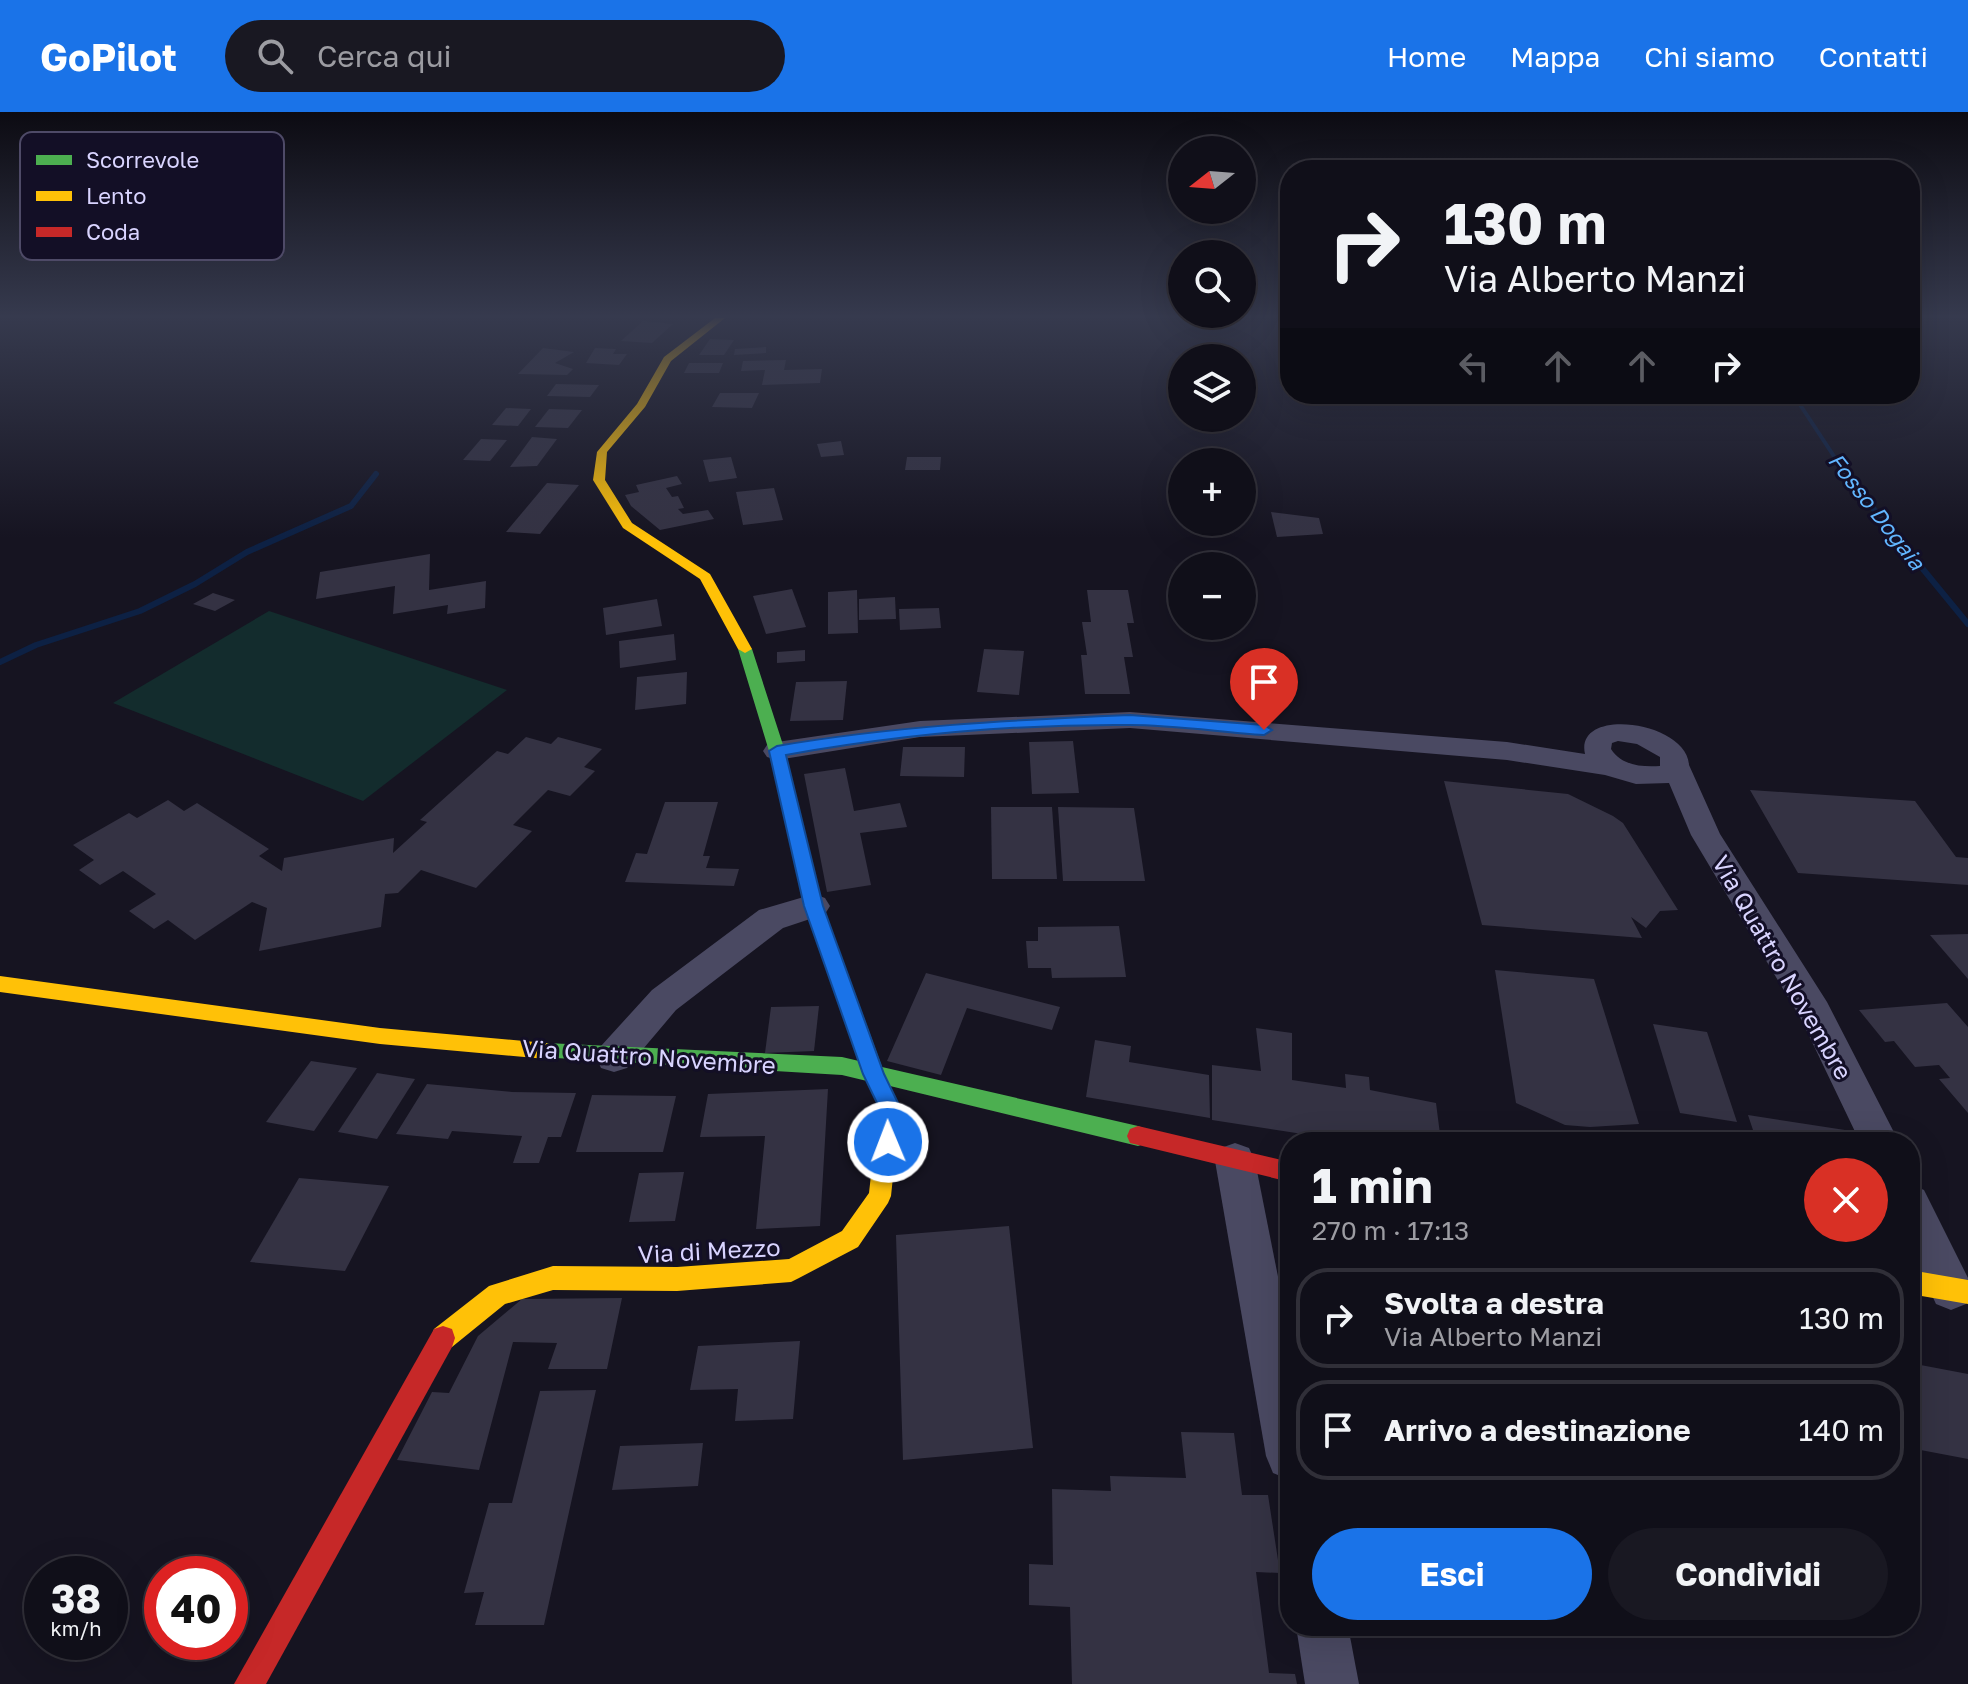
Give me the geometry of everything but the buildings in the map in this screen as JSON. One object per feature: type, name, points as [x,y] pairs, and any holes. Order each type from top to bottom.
[{"type":"street","name":"Via di Mezzo","points":[[249,1684],[445,1334],[498,1294],[553,1278],[677,1279],[791,1270],[837,1249],[850,1239],[880,1196],[889,1105],[874,1074],[814,906],[777,751],[750,658],[705,577],[627,525],[599,480],[602,452],[649,391]]},
{"type":"street","points":[[777,751],[920,729],[1130,720],[1507,751],[1652,778],[1664,777],[1676,767]]},
{"type":"street","name":"Via Quattro Novembre","points":[[1507,751],[1628,732],[1653,739],[1672,753],[1706,835],[1815,1012],[1875,1132]]},
{"type":"street","points":[[1605,735],[1597,745],[1598,752],[1620,770]]},
{"type":"street","name":"Via Quattro Novembre","points":[[1620,770],[1706,835]]},
{"type":"street","points":[[614,1057],[664,1000],[687,982],[771,919],[814,906]]},
{"type":"street","name":"Via Quattro Novembre","points":[[0,984],[380,1036],[614,1057],[842,1066],[1280,1170]]},
{"type":"street","points":[[1235,1161],[1280,1402]]},
{"type":"street","points":[[1920,1220],[1960,1290]]},
{"type":"street","points":[[1920,1284],[1960,1290]]},
{"type":"street","points":[[1324,1636],[1332,1684]]},
{"type":"green space","points":[[269,611],[507,690],[363,801],[113,703]]},
{"type":"waterway","name":"Fosso Dogaia","points":[[1800,404],[1847,476]]},
{"type":"waterway","points":[[0,662],[36,645],[140,611],[195,584],[247,552],[351,506],[376,474]]},
{"type":"waterway","name":"Fosso Dogaia","points":[[1845,474],[1968,624]]},
{"type":"traffic: fast","points":[[745,649],[777,751],[814,906],[874,1074],[889,1105],[886,1139]]},
{"type":"traffic: fast","points":[[546,1051],[842,1066],[1138,1136]]},
{"type":"traffic: slow","points":[[649,391],[602,452],[599,480],[627,525],[705,577],[745,649]]},
{"type":"traffic: slow","points":[[0,984],[380,1036],[546,1051]]},
{"type":"traffic: slow","points":[[443,1338],[498,1294],[553,1278],[677,1279],[791,1270],[850,1239],[880,1196],[886,1139]]},
{"type":"traffic: slow","points":[[1920,1284],[1968,1292]]},
{"type":"traffic: jam","points":[[1138,1136],[1280,1170]]},
{"type":"traffic: jam","points":[[249,1684],[443,1338]]},
{"type":"route","points":[[888,1142],[889,1105],[874,1074],[814,906],[777,751],[831,740],[920,729],[1130,720],[1264,730]]}]
